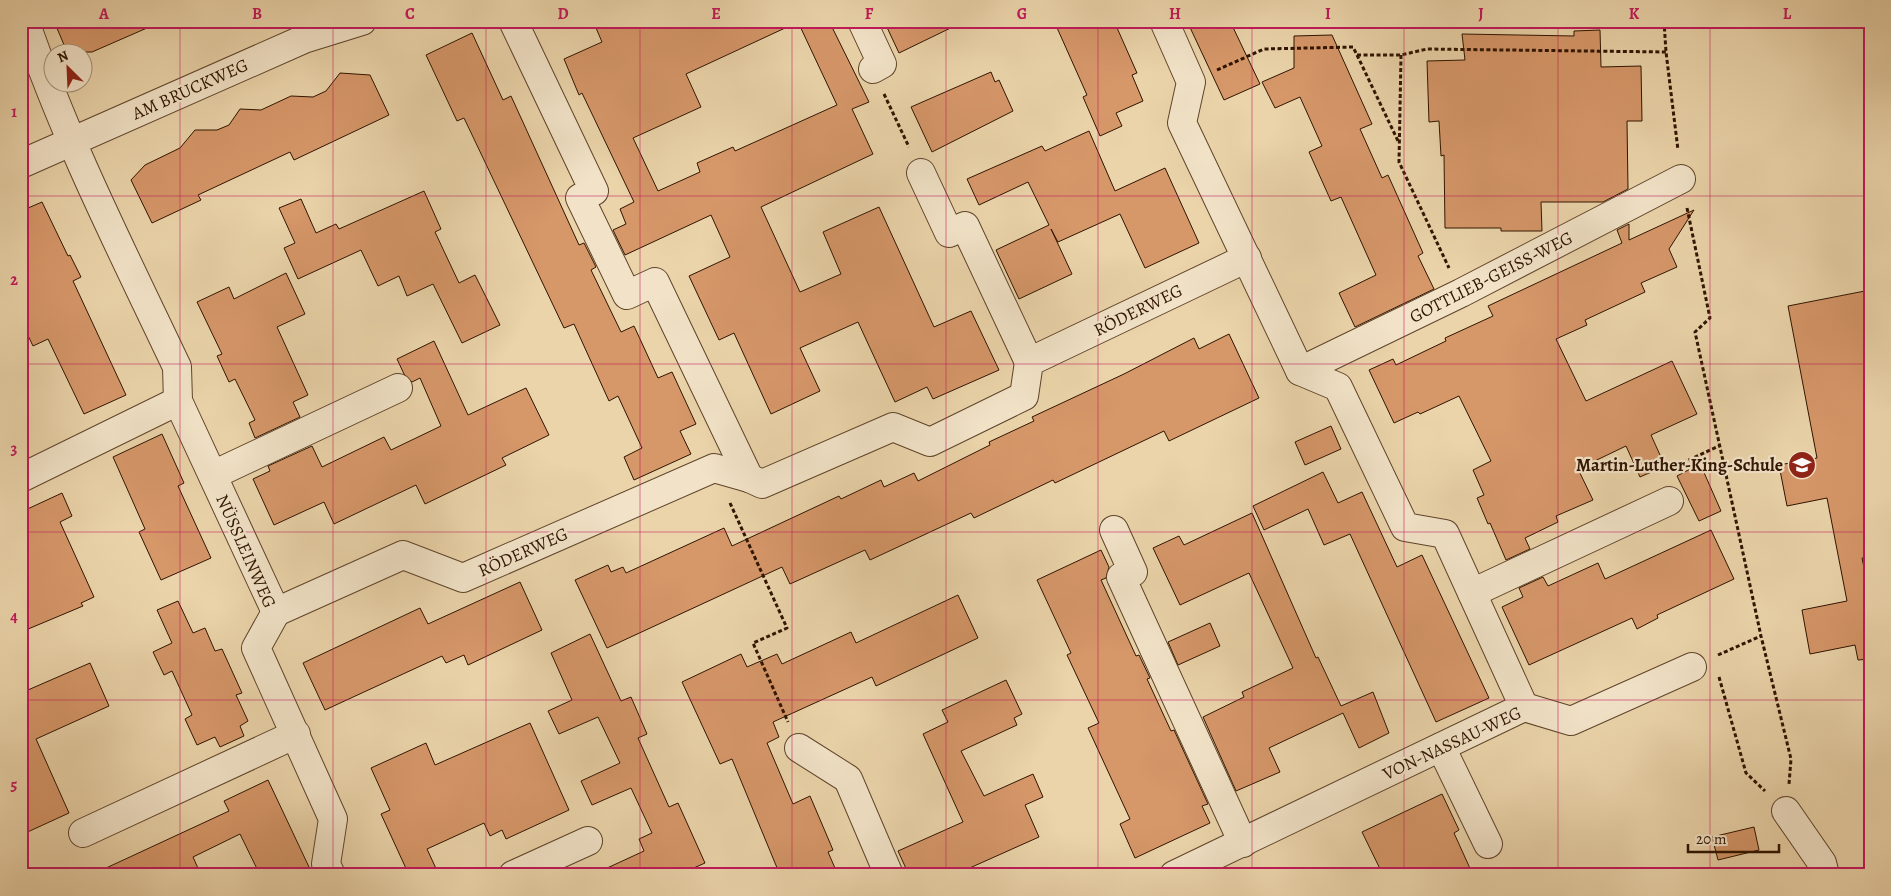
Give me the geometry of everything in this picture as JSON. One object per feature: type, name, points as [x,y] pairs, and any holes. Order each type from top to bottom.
[{"type":"street","name":"NÜSSLEINWEG","points":[[24,21],[71,142],[178,367],[178,400],[276,612],[256,648],[333,819],[326,864],[331,875]]},
{"type":"street","name":"AM BRUCKWEG","points":[[21,164],[304,39],[362,21]]},
{"type":"street","points":[[513,21],[594,191],[580,198],[627,296],[655,282],[749,478]]},
{"type":"street","points":[[862,21],[882,64],[873,69]]},
{"type":"street","points":[[1164,21],[1191,82],[1182,123],[1300,371],[1338,387],[1405,527],[1445,534],[1524,707]]},
{"type":"street","points":[[714,468],[749,478],[762,484],[892,427],[930,442],[1024,396],[1029,362],[965,226],[949,233],[921,173]]},
{"type":"street","name":"GOTTLIEB-GEISS-WEG","points":[[1300,371],[1461,293],[1681,180]]},
{"type":"street","name":"RÖDERWEG","points":[[1029,362],[1247,258]]},
{"type":"street","name":"NÜSSLEINWEG","points":[[213,475],[398,388]]},
{"type":"street","points":[[21,478],[178,400]]},
{"type":"street","name":"RÖDERWEG","points":[[276,612],[404,555],[463,578],[714,468]]},
{"type":"street","points":[[1472,593],[1669,501]]},
{"type":"street","points":[[1114,530],[1133,572],[1121,577],[1243,842]]},
{"type":"street","name":"VON-NASSAU-WEG","points":[[1174,875],[1524,707],[1571,721],[1703,662]]},
{"type":"street","points":[[83,833],[296,734]]},
{"type":"street","points":[[1440,747],[1488,844]]},
{"type":"street","points":[[799,748],[848,779],[889,875]]},
{"type":"street","points":[[1786,811],[1822,863],[1825,875]]},
{"type":"street","points":[[513,875],[588,841]]},
{"type":"path","points":[[1664,21],[1681,180],[1710,318],[1695,332],[1761,636],[1791,759],[1786,811]]},
{"type":"path","points":[[1191,82],[1264,49],[1353,47],[1400,144]]},
{"type":"path","points":[[1357,55],[1401,55],[1427,49],[1666,52]]},
{"type":"path","points":[[1401,55],[1399,162],[1461,293]]},
{"type":"path","points":[[873,69],[921,173]]},
{"type":"path","points":[[1669,501],[1656,475],[1719,446]]},
{"type":"path","points":[[714,468],[787,628],[753,642],[799,748]]},
{"type":"path","points":[[1761,636],[1703,662],[1746,773],[1786,811]]},
{"type":"building","points":[[54,21],[163,21],[92,52],[92,42],[63,42]]},
{"type":"building","points":[[593,21],[829,21],[869,102],[852,109],[873,154],[761,207],[800,292],[841,274],[823,232],[879,207],[934,327],[971,311],[999,370],[933,399],[927,387],[895,402],[858,322],[800,348],[820,391],[771,414],[734,333],[719,340],[689,276],[730,257],[711,215],[625,255],[613,230],[626,224],[620,209],[634,202],[582,93],[579,95],[564,59],[602,42]],"holes":[[[798,22],[837,105],[735,151],[733,147],[697,163],[700,172],[658,191],[633,138],[701,107],[686,74]]]},
{"type":"building","points":[[884,21],[965,21],[899,53]]},
{"type":"building","points":[[1054,21],[1114,21],[1137,73],[1132,75],[1143,101],[1116,113],[1122,126],[1100,136],[1083,97],[1087,95]]},
{"type":"building","points":[[1187,21],[1230,21],[1260,84],[1224,100]]},
{"type":"building","points":[[1600,30],[1601,67],[1641,66],[1642,121],[1627,121],[1628,189],[1603,202],[1541,202],[1542,231],[1501,231],[1501,228],[1445,228],[1444,155],[1441,156],[1439,121],[1429,122],[1427,61],[1465,60],[1462,34],[1574,36],[1574,31]]},
{"type":"building","points":[[472,33],[503,100],[511,96],[579,245],[584,243],[596,267],[591,270],[621,332],[634,326],[658,378],[672,372],[696,424],[680,431],[691,454],[634,480],[624,457],[642,448],[618,396],[609,401],[574,324],[564,328],[464,118],[457,121],[426,55]]},
{"type":"building","points":[[1332,35],[1372,124],[1360,129],[1382,178],[1388,175],[1423,253],[1418,256],[1434,289],[1355,327],[1339,293],[1376,275],[1341,197],[1331,201],[1309,152],[1322,146],[1300,97],[1275,108],[1262,82],[1294,68],[1294,36]]},
{"type":"building","points":[[991,72],[995,82],[999,80],[1013,111],[932,152],[911,107]]},
{"type":"building","points":[[340,73],[370,75],[389,115],[294,160],[290,152],[198,195],[201,200],[152,223],[131,180],[145,165],[180,148],[195,130],[217,130],[229,125],[240,109],[261,110],[291,96],[313,97],[326,91]]},
{"type":"building","points":[[1089,131],[1115,191],[1165,168],[1199,243],[1145,268],[1120,214],[1058,242],[1051,229],[1072,274],[1019,299],[996,250],[1049,225],[1028,182],[979,205],[967,179],[1042,146],[1045,151]]},
{"type":"building","points":[[424,191],[441,229],[435,232],[459,283],[475,275],[500,325],[462,343],[433,284],[407,296],[399,276],[378,286],[361,250],[298,279],[284,248],[295,243],[279,208],[301,199],[316,233],[336,224],[339,229]]},
{"type":"building","points":[[42,202],[68,256],[70,255],[81,277],[73,281],[126,395],[84,414],[48,339],[33,346],[21,321],[21,211]]},
{"type":"building","points":[[1694,210],[1669,249],[1677,267],[1641,283],[1645,292],[1585,320],[1587,325],[1556,339],[1586,401],[1672,361],[1697,414],[1651,435],[1665,466],[1640,477],[1626,446],[1578,469],[1593,500],[1556,516],[1558,522],[1525,538],[1530,549],[1506,560],[1477,498],[1484,495],[1473,470],[1491,461],[1459,396],[1420,414],[1418,412],[1394,423],[1369,370],[1393,359],[1396,365],[1446,341],[1445,338],[1493,316],[1488,306],[1622,243],[1617,230],[1629,224],[1629,240]]},
{"type":"building","points":[[286,273],[305,314],[277,327],[308,395],[293,402],[300,417],[255,438],[249,423],[255,420],[235,379],[229,382],[217,356],[222,354],[197,302],[229,287],[234,299]]},
{"type":"building","points":[[1870,290],[1870,557],[1862,558],[1870,596],[1870,659],[1858,660],[1855,645],[1810,654],[1802,610],[1847,601],[1827,498],[1787,506],[1779,465],[1817,458],[1788,306]]},
{"type":"building","points":[[1229,334],[1259,398],[1169,441],[1164,431],[1055,483],[1053,480],[974,518],[971,513],[870,560],[865,550],[790,584],[782,567],[607,648],[575,580],[608,565],[611,572],[623,567],[626,573],[724,528],[732,546],[839,496],[841,499],[881,480],[884,487],[914,473],[918,481],[990,445],[989,442],[1034,421],[1032,417],[1124,374],[1194,338],[1199,349]]},
{"type":"building","points":[[434,341],[468,415],[526,388],[549,435],[502,458],[506,465],[425,504],[416,485],[334,524],[324,502],[274,525],[253,479],[270,471],[268,466],[312,446],[322,467],[384,437],[391,450],[441,426],[420,378],[412,382],[404,374],[397,359]]},
{"type":"building","points":[[1331,426],[1341,449],[1305,465],[1295,442]]},
{"type":"building","points":[[162,434],[184,483],[178,486],[211,558],[161,580],[139,532],[145,529],[113,457]]},
{"type":"building","points":[[1692,468],[1702,468],[1721,511],[1699,521],[1677,476]]},
{"type":"building","points":[[1323,472],[1338,503],[1362,492],[1397,567],[1422,555],[1489,698],[1436,722],[1350,534],[1324,545],[1308,509],[1264,530],[1253,506]]},
{"type":"building","points":[[62,493],[72,516],[60,522],[94,597],[81,603],[83,606],[21,632],[21,512]]},
{"type":"building","points":[[1252,513],[1316,658],[1318,657],[1341,706],[1373,692],[1389,733],[1359,748],[1343,713],[1269,748],[1280,772],[1236,791],[1203,717],[1244,697],[1242,692],[1293,668],[1249,573],[1180,605],[1153,548],[1179,536],[1184,545]]},
{"type":"building","points":[[1711,530],[1734,579],[1657,615],[1658,618],[1637,629],[1632,618],[1529,665],[1502,607],[1523,597],[1519,588],[1543,577],[1548,586],[1598,563],[1605,579]]},
{"type":"building","points":[[1101,550],[1109,567],[1106,578],[1101,580],[1136,656],[1139,655],[1150,678],[1147,679],[1171,731],[1174,730],[1208,804],[1202,806],[1210,823],[1135,858],[1120,824],[1130,819],[1088,728],[1099,723],[1067,655],[1071,653],[1037,580]]},
{"type":"building","points":[[520,582],[542,630],[468,665],[464,655],[446,663],[442,656],[325,710],[303,663],[420,608],[428,624]]},
{"type":"building","points":[[958,595],[978,638],[876,686],[872,677],[773,722],[779,737],[767,743],[793,804],[810,796],[833,850],[828,852],[838,875],[780,875],[732,759],[720,764],[682,682],[741,654],[747,667],[777,654],[782,664],[851,632],[856,643]]},
{"type":"building","points":[[178,601],[193,633],[205,628],[215,651],[222,649],[242,693],[236,695],[248,721],[240,726],[244,736],[220,747],[215,737],[197,745],[185,719],[192,715],[172,671],[164,675],[153,652],[172,643],[157,610]]},
{"type":"building","points":[[1210,623],[1220,646],[1178,665],[1168,642]]},
{"type":"building","points":[[590,634],[621,701],[631,697],[647,734],[638,738],[669,807],[678,803],[705,863],[678,875],[592,875],[644,851],[639,839],[652,833],[631,788],[592,805],[581,781],[620,763],[598,717],[559,734],[548,711],[572,700],[551,653]]},
{"type":"building","points":[[90,663],[109,706],[36,739],[69,813],[21,835],[21,693]]},
{"type":"building","points":[[1006,680],[1022,714],[1014,718],[1017,725],[961,751],[984,796],[1033,774],[1043,797],[1025,805],[1039,837],[954,875],[909,875],[898,851],[963,822],[923,734],[948,722],[942,710]]},
{"type":"building","points":[[530,723],[569,810],[506,839],[502,830],[490,836],[484,823],[427,849],[439,875],[409,875],[381,814],[390,810],[371,768],[426,743],[435,765]]},
{"type":"building","points":[[268,780],[309,867],[293,875],[260,875],[240,834],[193,857],[201,875],[91,875],[229,811],[224,801]]},
{"type":"building","points":[[1442,794],[1459,830],[1454,833],[1473,875],[1383,875],[1362,832]]},
{"type":"building","points":[[1754,827],[1759,850],[1718,860],[1712,837]]},
{"type":"place","name":"Martin-Luther-King-Schule","points":[[1802,465]]}]
